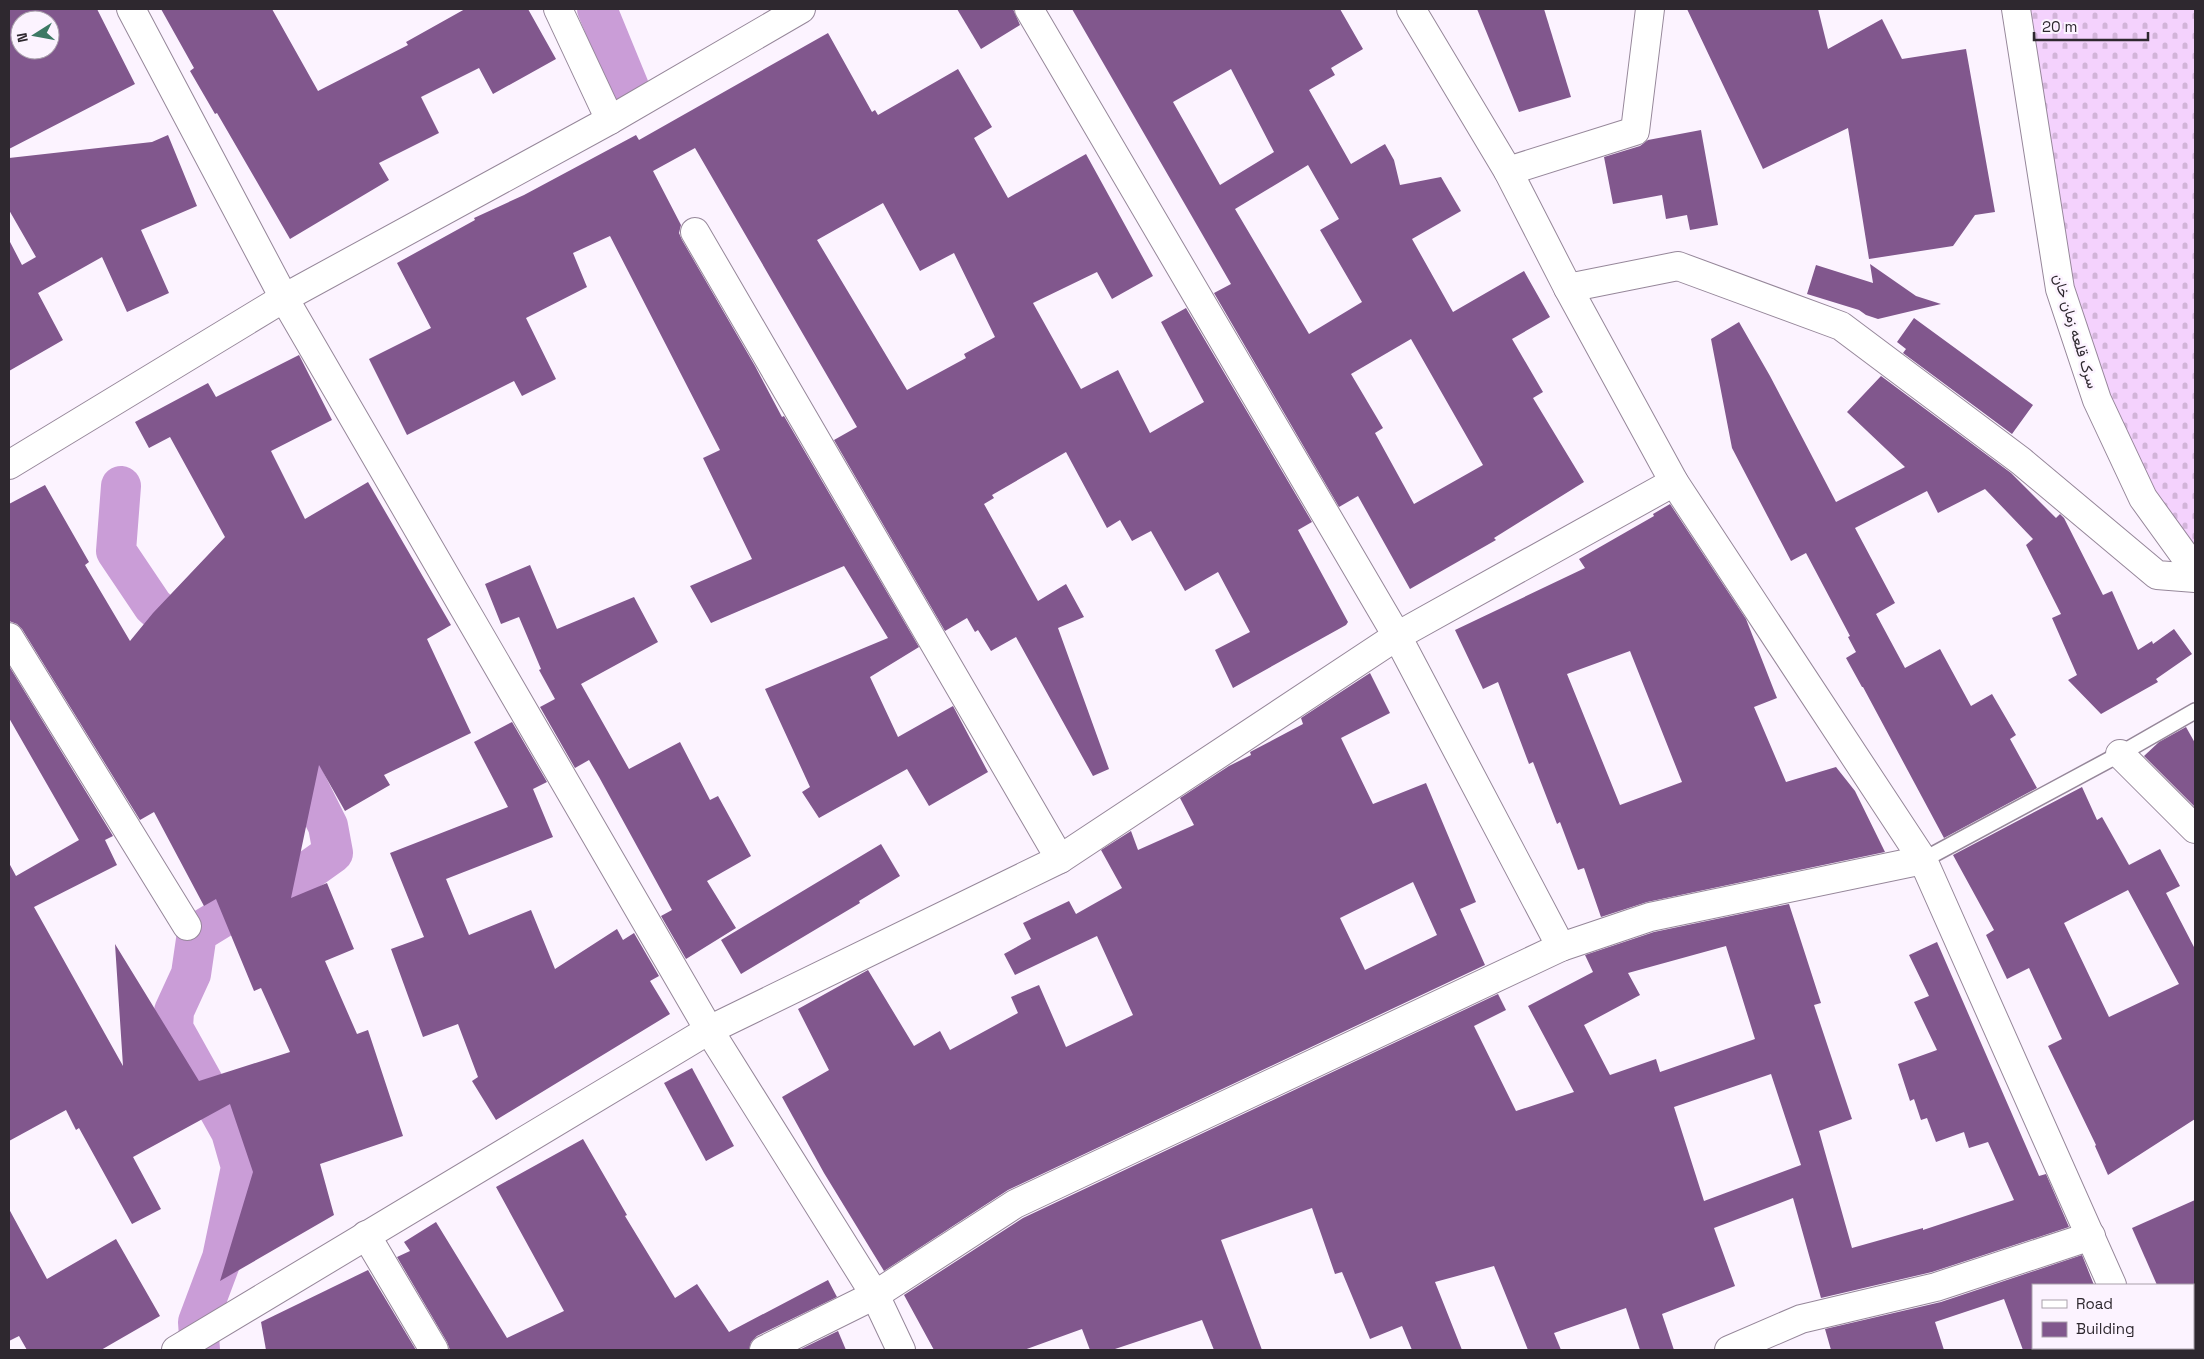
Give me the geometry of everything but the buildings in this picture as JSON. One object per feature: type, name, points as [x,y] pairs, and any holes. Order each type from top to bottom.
[{"type":"street","points":[[132,9],[284,298],[708,1030],[874,1294],[902,1350]]},
{"type":"street","points":[[558,9],[610,120]]},
{"type":"street","points":[[9,465],[284,298],[610,120],[801,9]]},
{"type":"street","points":[[1029,9],[1397,636],[1561,947]]},
{"type":"street","points":[[1411,9],[1508,171],[1568,288],[1674,482],[1923,860],[2112,1284]]},
{"type":"street","points":[[1508,171],[1635,131],[1650,9]]},
{"type":"street","name":"سرک قلعه زمان خان","points":[[2016,9],[2060,288],[2097,400],[2143,498],[2195,570]]},
{"type":"street","points":[[695,232],[1060,859]]},
{"type":"street","points":[[1568,288],[1678,266],[1841,326],[2020,461],[2157,575],[2195,578]]},
{"type":"street","points":[[176,1350],[708,1030],[1060,859],[1397,636],[1674,482]]},
{"type":"street","points":[[9,638],[187,926]]},
{"type":"street","points":[[2120,754],[2195,829]]},
{"type":"street","points":[[764,1350],[874,1294],[1015,1204],[1561,947],[1650,917],[1923,860]]},
{"type":"street","points":[[366,1235],[434,1350]]},
{"type":"street","points":[[1729,1350],[1801,1318],[1936,1288],[2091,1236]]},
{"type":"lane","points":[[1923,860],[2120,754],[2195,711]]},
{"type":"green space","points":[[2016,9],[2195,9],[2195,570],[2143,498],[2060,289]]},
{"type":"waterway","points":[[597,9],[629,87]]},
{"type":"waterway","points":[[121,486],[116,551],[153,606],[197,645]]},
{"type":"waterway","points":[[200,1350],[198,1322],[222,1258],[241,1167],[231,1132],[173,1028],[174,1011],[191,974],[197,933],[259,895],[312,868],[333,853],[328,826],[288,746]]}]
